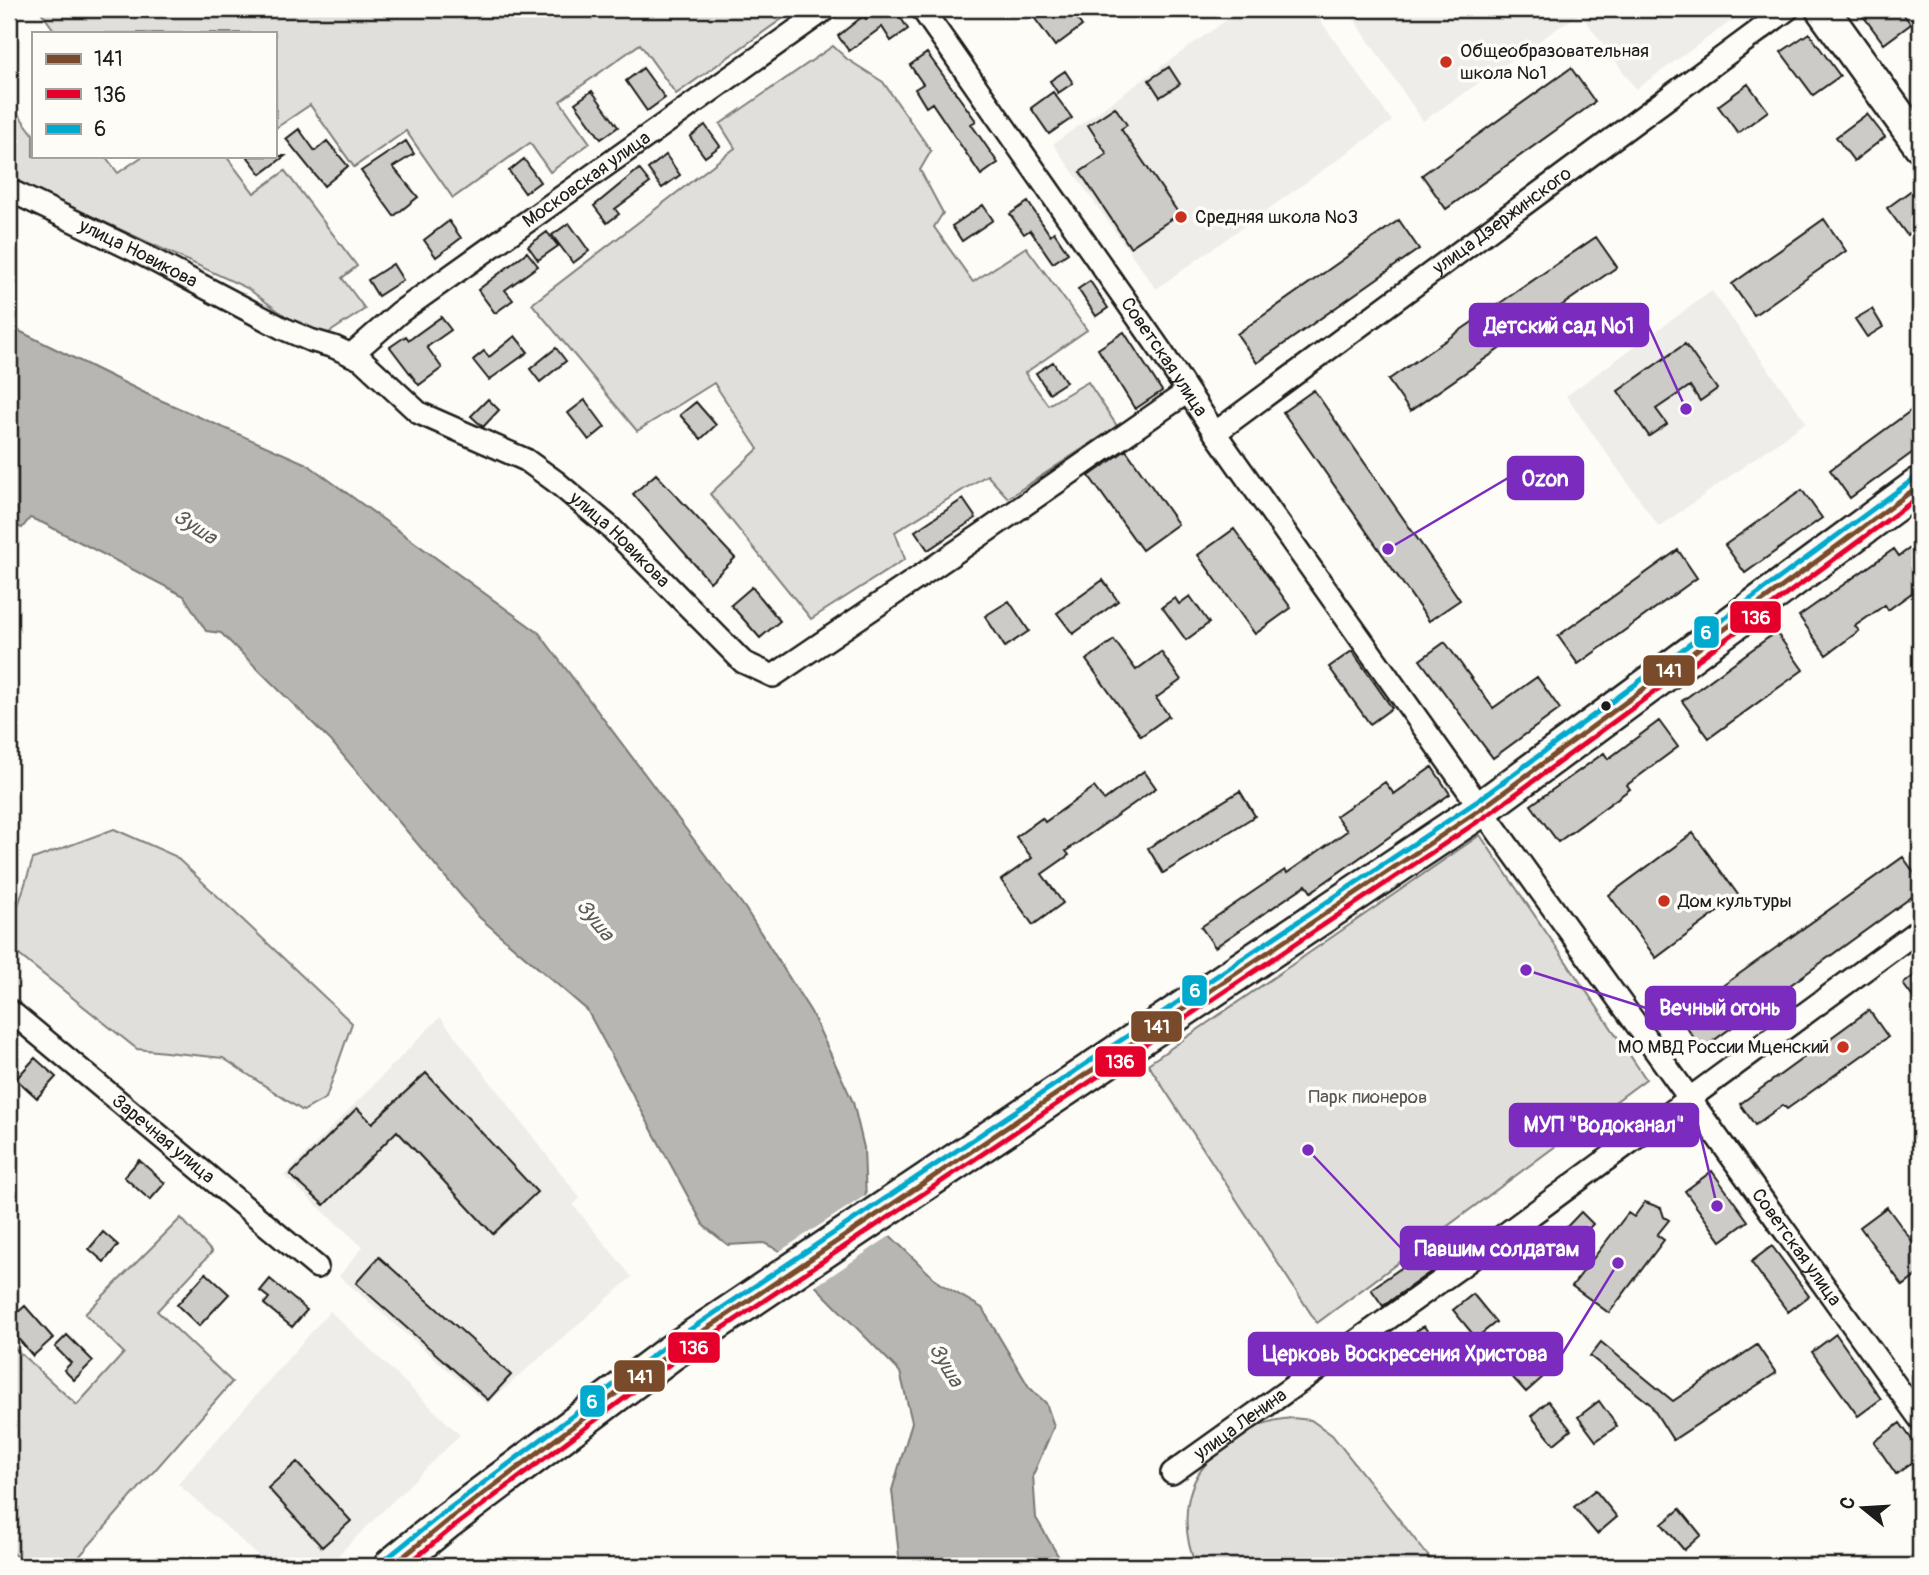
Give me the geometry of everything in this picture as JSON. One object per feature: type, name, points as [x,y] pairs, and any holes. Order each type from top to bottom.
[{"type":"main road","points":[[1822,9],[1920,145]]},
{"type":"main road","points":[[392,1566],[447,1521],[669,1354],[1481,808],[1920,485]]},
{"type":"street","name":"Московская улица","points":[[351,355],[400,312],[826,9]]},
{"type":"street","name":"Советская улица","points":[[922,9],[1215,433],[1920,1419]]},
{"type":"street","name":"улица Дзержинского","points":[[1215,433],[1788,9]]},
{"type":"street","name":"улица Новикова","points":[[9,190],[138,252],[282,328],[362,360],[419,413],[526,460],[611,528],[743,662],[773,676],[981,536],[1187,392]]},
{"type":"street","name":"улица Ленина","points":[[1172,1473],[1437,1283],[1920,929]]},
{"type":"street","name":"Заречная улица","points":[[9,1010],[317,1267]]},
{"type":"shaded area","name":"Средняя школа №3","points":[[1242,9],[1312,9],[1392,121],[1156,289],[1053,144]]},
{"type":"shaded area","name":"Общеобразовательная школа №1","points":[[1347,9],[1748,9],[1636,89],[1580,13],[1423,121]]},
{"type":"shaded area","points":[[1712,291],[1806,422],[1659,527],[1566,396]]},
{"type":"shaded area","points":[[440,1017],[580,1198],[573,1205],[632,1277],[487,1404],[339,1276],[363,1247],[284,1176]]},
{"type":"shaded area","points":[[330,1311],[460,1435],[327,1566],[270,1566],[178,1484]]},
{"type":"green space","points":[[39,9],[796,9],[676,94],[640,44],[560,101],[590,143],[550,172],[530,143],[453,198],[406,131],[354,167],[310,105],[276,128],[276,32],[55,32]]},
{"type":"green space","points":[[833,46],[847,59],[883,82],[931,151],[920,170],[943,213],[934,227],[973,282],[1026,247],[1087,330],[1025,373],[1048,405],[1088,382],[1117,426],[1008,498],[987,475],[895,532],[905,559],[811,619],[710,494],[758,449],[714,383],[637,431],[532,304],[735,148],[720,124]]},
{"type":"green space","points":[[9,102],[32,133],[32,158],[107,158],[118,173],[140,158],[228,158],[254,193],[285,171],[357,266],[342,278],[365,309],[327,334],[303,329],[247,288],[9,178]]},
{"type":"green space","points":[[114,829],[175,856],[352,1023],[326,1098],[303,1111],[223,1058],[137,1049],[9,947],[9,934],[33,859]]},
{"type":"green space","name":"Парк пионеров","points":[[1480,835],[1646,1079],[1317,1323],[1148,1064]]},
{"type":"green space","points":[[181,1218],[212,1252],[157,1311],[232,1382],[71,1566],[27,1566],[9,1550],[9,1343],[77,1405],[124,1353],[85,1314]]},
{"type":"green space","points":[[1274,1420],[1311,1420],[1332,1435],[1436,1566],[1196,1566],[1188,1539],[1187,1510],[1189,1496],[1201,1470],[1214,1457],[1254,1429]]},
{"type":"water","name":"Зуша","points":[[9,326],[151,396],[307,464],[539,633],[745,908],[811,1012],[853,1102],[864,1148],[866,1201],[876,1222],[939,1283],[982,1308],[1029,1387],[1046,1403],[1054,1426],[1033,1475],[1036,1518],[1064,1566],[900,1566],[892,1490],[912,1422],[900,1372],[782,1252],[764,1243],[728,1245],[704,1226],[587,1010],[479,917],[331,741],[221,633],[206,631],[184,596],[43,523],[30,518],[22,528],[9,523]]},
{"type":"pier","points":[[869,1193],[869,1200],[879,1220],[893,1234],[813,1288],[777,1253]]},
{"type":"building","points":[[881,9],[895,9],[908,29],[891,41],[882,27],[849,51],[838,36],[863,16],[866,19]]},
{"type":"building","points":[[1028,9],[1070,9],[1082,26],[1055,46]]},
{"type":"building","points":[[1858,9],[1899,9],[1911,24],[1884,44]]},
{"type":"building","points":[[1809,33],[1840,76],[1813,95],[1781,52]]},
{"type":"building","points":[[927,53],[976,121],[971,124],[998,163],[981,175],[932,103],[926,107],[915,89],[923,84],[910,65]]},
{"type":"building","points":[[1169,67],[1180,84],[1160,97],[1149,80]]},
{"type":"building","points":[[643,68],[665,98],[647,111],[626,81]]},
{"type":"building","points":[[1571,68],[1595,102],[1446,209],[1422,175]]},
{"type":"building","points":[[1065,71],[1073,83],[1058,93],[1050,81]]},
{"type":"building","points":[[1748,84],[1768,111],[1738,133],[1718,106]]},
{"type":"building","points":[[592,91],[618,127],[601,139],[575,103]]},
{"type":"building","points":[[1053,92],[1072,118],[1049,134],[1031,108]]},
{"type":"building","points":[[1115,107],[1127,125],[1121,129],[1179,214],[1130,247],[1080,172],[1107,154],[1088,125]]},
{"type":"building","points":[[1867,114],[1885,137],[1854,161],[1836,137]]},
{"type":"building","points":[[705,125],[720,146],[705,157],[690,137]]},
{"type":"building","points":[[299,129],[315,151],[327,141],[348,166],[324,186],[286,139]]},
{"type":"building","points":[[406,141],[414,154],[393,167],[418,197],[394,216],[361,171]]},
{"type":"building","points":[[666,155],[680,175],[662,188],[648,169]]},
{"type":"building","points":[[285,156],[261,174],[249,158]]},
{"type":"building","points":[[524,159],[540,182],[525,193],[509,171]]},
{"type":"building","points":[[639,169],[650,183],[615,209],[619,214],[607,223],[594,206]]},
{"type":"building","points":[[1920,184],[1920,225],[1907,235],[1887,208]]},
{"type":"building","points":[[1028,202],[1050,235],[1054,232],[1068,253],[1053,263],[1030,230],[1024,234],[1010,214]]},
{"type":"building","points":[[983,205],[993,220],[962,241],[952,226]]},
{"type":"building","points":[[1824,219],[1846,251],[1754,315],[1732,284]]},
{"type":"building","points":[[1399,220],[1419,249],[1257,363],[1237,334]]},
{"type":"building","points":[[449,221],[461,238],[436,257],[424,240]]},
{"type":"building","points":[[569,223],[589,251],[573,263],[552,235]]},
{"type":"building","points":[[547,232],[558,246],[538,260],[528,246]]},
{"type":"building","points":[[1596,237],[1617,267],[1410,411],[1388,380]]},
{"type":"building","points":[[527,252],[538,266],[505,290],[513,300],[495,313],[478,290]]},
{"type":"building","points":[[393,264],[403,280],[378,296],[368,280]]},
{"type":"building","points":[[1090,281],[1108,308],[1096,316],[1078,289]]},
{"type":"building","points":[[1872,309],[1883,327],[1867,337],[1855,319]]},
{"type":"building","points":[[441,317],[451,330],[427,347],[442,368],[419,385],[390,347],[406,336],[409,340]]},
{"type":"building","points":[[1124,332],[1162,391],[1135,409],[1098,349]]},
{"type":"building","points":[[515,336],[528,352],[489,380],[473,360],[484,351],[489,357]]},
{"type":"building","points":[[1685,344],[1717,389],[1700,401],[1690,386],[1656,409],[1667,424],[1649,436],[1618,391]]},
{"type":"building","points":[[556,348],[566,361],[540,382],[530,369]]},
{"type":"building","points":[[1053,362],[1066,382],[1049,393],[1036,373]]},
{"type":"building","points":[[1314,390],[1460,600],[1429,621],[1283,412]]},
{"type":"building","points":[[488,399],[499,410],[483,427],[471,416]]},
{"type":"building","points":[[585,400],[605,427],[589,440],[568,413]]},
{"type":"building","points":[[696,402],[716,425],[701,439],[680,415]]},
{"type":"building","points":[[1920,404],[1920,447],[1850,498],[1830,470]]},
{"type":"building","points":[[1126,450],[1178,524],[1142,550],[1089,476]]},
{"type":"building","points":[[656,474],[735,558],[710,582],[633,494]]},
{"type":"building","points":[[1802,490],[1822,518],[1745,573],[1725,545]]},
{"type":"building","points":[[963,499],[976,518],[928,550],[915,531]]},
{"type":"building","points":[[1234,529],[1291,608],[1255,634],[1198,555]]},
{"type":"building","points":[[1920,541],[1920,587],[1888,610],[1885,605],[1855,626],[1859,631],[1826,655],[1799,616],[1894,549],[1899,556]]},
{"type":"building","points":[[1678,550],[1697,578],[1578,664],[1558,636]]},
{"type":"building","points":[[1103,580],[1118,601],[1073,634],[1057,613]]},
{"type":"building","points":[[752,587],[780,621],[760,638],[731,605]]},
{"type":"building","points":[[1190,596],[1209,623],[1186,640],[1162,607],[1175,598],[1179,604]]},
{"type":"building","points":[[1009,601],[1029,631],[1005,647],[985,616]]},
{"type":"building","points":[[1776,632],[1803,670],[1709,738],[1682,701]]},
{"type":"building","points":[[1114,640],[1136,670],[1161,652],[1181,680],[1156,698],[1169,716],[1141,736],[1086,660]]},
{"type":"building","points":[[1445,642],[1493,708],[1537,677],[1560,709],[1493,758],[1420,660]]},
{"type":"building","points":[[1352,651],[1392,708],[1370,724],[1329,667]]},
{"type":"building","points":[[1659,721],[1678,747],[1627,785],[1630,789],[1558,842],[1531,805],[1604,753],[1608,759]]},
{"type":"building","points":[[1432,767],[1450,794],[1311,892],[1306,885],[1215,947],[1201,927],[1285,870],[1287,873],[1347,831],[1336,816],[1385,782],[1394,794]]},
{"type":"building","points":[[1144,771],[1156,788],[1066,851],[1069,855],[1042,874],[1063,903],[1033,925],[1001,880],[1032,858],[1016,837],[1042,818],[1045,822],[1094,787],[1104,800]]},
{"type":"building","points":[[1240,791],[1255,816],[1163,873],[1148,848]]},
{"type":"building","points":[[1693,833],[1739,896],[1656,958],[1609,895]]},
{"type":"building","points":[[1903,857],[1920,881],[1920,891],[1702,1049],[1679,1017]]},
{"type":"building","points":[[1920,971],[1920,1007],[1903,984]]},
{"type":"building","points":[[1869,1010],[1888,1037],[1787,1109],[1783,1105],[1755,1125],[1740,1104]]},
{"type":"building","points":[[35,1058],[56,1077],[37,1098],[16,1079]]},
{"type":"building","points":[[426,1073],[537,1192],[493,1234],[397,1131],[324,1205],[290,1175],[357,1108],[372,1123]]},
{"type":"building","points":[[139,1160],[165,1183],[150,1200],[124,1177]]},
{"type":"building","points":[[1712,1171],[1748,1221],[1721,1241],[1685,1191]]},
{"type":"building","points":[[1645,1202],[1661,1208],[1664,1217],[1669,1220],[1657,1235],[1664,1240],[1609,1313],[1572,1286],[1628,1213],[1634,1217]]},
{"type":"building","points":[[1887,1207],[1920,1252],[1920,1273],[1903,1286],[1860,1227]]},
{"type":"building","points":[[1581,1212],[1593,1224],[1550,1269],[1536,1259]]},
{"type":"building","points":[[103,1232],[118,1245],[104,1262],[89,1249]]},
{"type":"building","points":[[1772,1246],[1809,1296],[1788,1312],[1751,1262]]},
{"type":"building","points":[[1424,1252],[1436,1268],[1383,1306],[1371,1289]]},
{"type":"building","points":[[379,1257],[511,1375],[488,1400],[356,1283]]},
{"type":"building","points":[[206,1273],[229,1294],[199,1326],[177,1305]]},
{"type":"building","points":[[270,1279],[307,1310],[292,1327],[264,1304],[269,1298],[260,1291]]},
{"type":"building","points":[[1473,1294],[1496,1322],[1476,1338],[1453,1310]]},
{"type":"building","points":[[25,1306],[53,1338],[33,1356],[9,1328],[9,1320]]},
{"type":"building","points":[[1424,1326],[1437,1346],[1422,1356],[1409,1336]]},
{"type":"building","points":[[1836,1334],[1881,1399],[1858,1416],[1812,1352]]},
{"type":"building","points":[[67,1335],[93,1361],[74,1380],[64,1370],[71,1363],[55,1347]]},
{"type":"building","points":[[1601,1342],[1673,1401],[1757,1345],[1776,1373],[1673,1440],[1650,1404],[1590,1356]]},
{"type":"building","points":[[1522,1356],[1542,1378],[1526,1392],[1506,1370]]},
{"type":"building","points":[[1548,1401],[1571,1430],[1554,1444],[1531,1416]]},
{"type":"building","points":[[1599,1401],[1617,1426],[1596,1441],[1578,1417]]},
{"type":"building","points":[[1900,1423],[1920,1451],[1920,1457],[1896,1474],[1874,1442]]},
{"type":"building","points":[[297,1462],[351,1521],[322,1547],[268,1488]]},
{"type":"building","points":[[1595,1490],[1617,1517],[1597,1534],[1574,1507]]},
{"type":"building","points":[[1680,1509],[1701,1535],[1684,1550],[1662,1524]]},
{"type":"transit line","name":"6","points":[[386,1559],[664,1347],[1476,802],[1915,478]]},
{"type":"transit line","name":"141","points":[[392,1566],[447,1521],[669,1354],[1481,809],[1920,485]]},
{"type":"transit line","name":"136","points":[[406,1566],[452,1528],[674,1361],[1486,816],[1920,496]]},
{"type":"place","name":"Общеобразовательная школа №1","points":[[1446,62]]},
{"type":"place","name":"Средняя школа №3","points":[[1181,217]]},
{"type":"place","name":"Детский сад №1","points":[[1686,409]]},
{"type":"place","name":"Ozon","points":[[1388,549]]},
{"type":"place","name":"Дом культуры","points":[[1664,901]]},
{"type":"place","name":"Вечный огонь","points":[[1526,970]]},
{"type":"place","name":"МО МВД России Мценский","points":[[1843,1047]]},
{"type":"place","name":"Павшим солдатам","points":[[1308,1150]]},
{"type":"place","name":"МУП \"Водоканал\"","points":[[1717,1206]]},
{"type":"place","name":"Церковь Воскресения Христова","points":[[1618,1263]]}]
